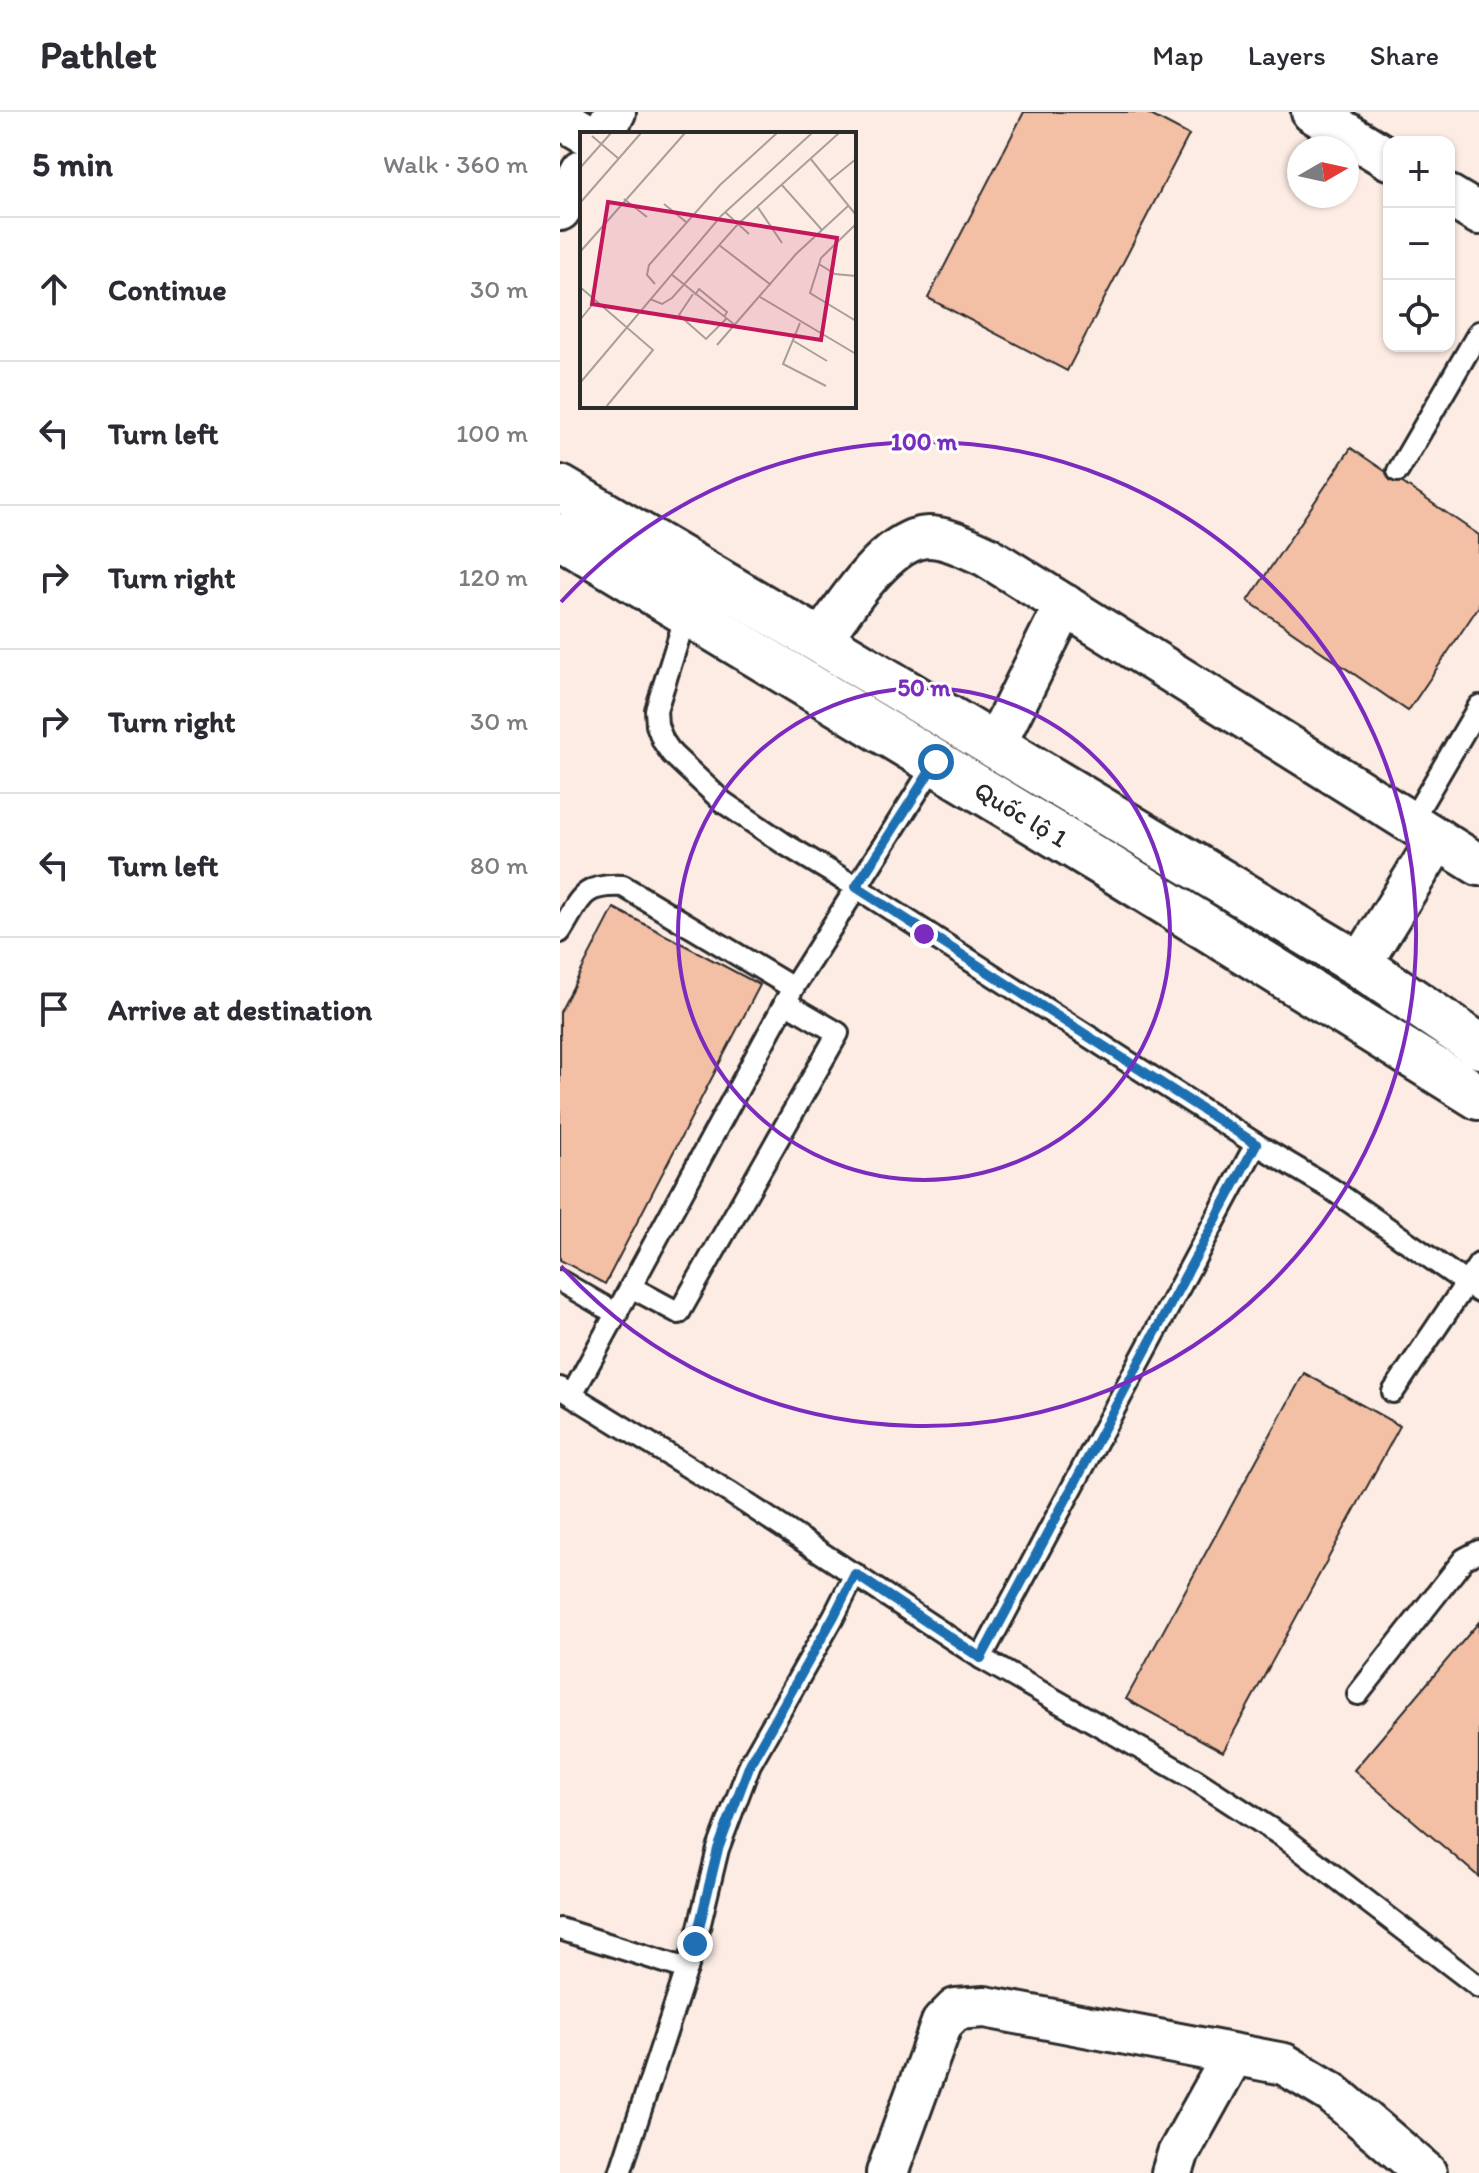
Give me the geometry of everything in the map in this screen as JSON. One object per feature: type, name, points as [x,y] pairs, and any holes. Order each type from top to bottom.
[{"type":"highway","name":"Quốc lộ 1","points":[[560,488],[1360,965],[1479,1046]]},
{"type":"highway","name":"Quốc lộ 1","points":[[560,536],[1117,872],[1479,1097]]},
{"type":"street","points":[[604,132],[615,112]]},
{"type":"street","points":[[1312,112],[1383,155]]},
{"type":"street","points":[[560,118],[584,132]]},
{"type":"street","points":[[560,210],[580,175]]},
{"type":"street","points":[[1455,200],[1479,214]]},
{"type":"street","points":[[820,641],[866,579],[894,550],[921,537],[949,540],[986,556],[1479,865]]},
{"type":"street","points":[[995,745],[1065,605]]},
{"type":"street","points":[[1360,965],[1425,831]]},
{"type":"street","points":[[887,2173],[942,2023],[956,2009],[985,2007],[1284,2064],[1332,2093],[1426,2173]]},
{"type":"street","points":[[1172,2173],[1178,2154],[1233,2055]]},
{"type":"lane","points":[[1398,471],[1479,332]]},
{"type":"lane","points":[[687,612],[656,710],[657,725],[672,754],[723,802],[1256,1144],[1330,1188],[1473,1287]]},
{"type":"lane","points":[[1425,831],[1479,706]]},
{"type":"lane","points":[[936,762],[789,995],[617,1314],[566,1392],[732,1494],[981,1658],[1194,1779],[1282,1836],[1479,1987]]},
{"type":"lane","points":[[560,932],[587,891],[604,885],[623,886],[789,995],[838,1033],[679,1313],[631,1287]]},
{"type":"lane","points":[[981,1658],[1256,1144]]},
{"type":"lane","points":[[1393,1392],[1473,1287],[1479,1264]]},
{"type":"lane","points":[[560,1281],[617,1314]]},
{"type":"lane","points":[[1358,1694],[1464,1559],[1479,1551]]},
{"type":"lane","points":[[620,2173],[695,1944],[718,1849],[750,1764],[855,1574]]},
{"type":"lane","points":[[560,1929],[687,1969]]},
{"type":"building","points":[[1024,112],[1145,112],[1189,135],[1067,371],[928,298]]},
{"type":"building","points":[[1351,448],[1479,535],[1479,606],[1408,711],[1248,601]]},
{"type":"building","points":[[614,908],[760,985],[605,1284],[560,1260],[560,1012]]},
{"type":"building","points":[[1304,1373],[1400,1426],[1223,1752],[1126,1699]]},
{"type":"building","points":[[1479,1622],[1479,1877],[1354,1770]]},
{"type":"route","points":[[695,1944],[718,1849],[750,1764],[855,1574],[981,1658],[1256,1144],[856,887],[936,762]]}]
